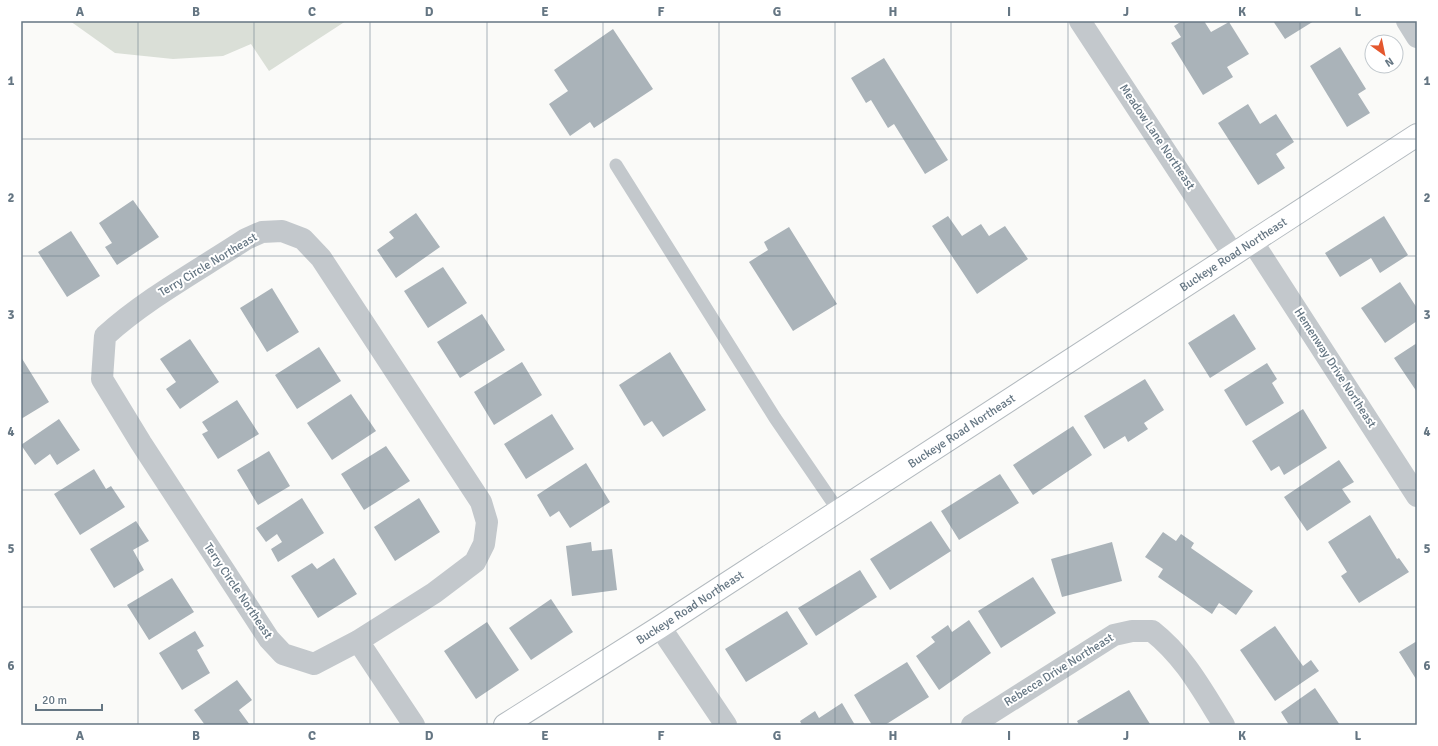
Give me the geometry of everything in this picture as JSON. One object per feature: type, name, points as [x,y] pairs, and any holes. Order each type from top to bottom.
[{"type":"street","name":"Meadow Lane Northeast","points":[[1080,21],[1233,254]]},
{"type":"street","points":[[1407,21],[1417,37]]},
{"type":"street","name":"Buckeye Road Northeast","points":[[505,725],[660,627],[1417,135]]},
{"type":"street","name":"Terry Circle Northeast","points":[[282,231],[304,239],[320,258],[481,502],[487,522],[484,544],[476,562],[434,593],[358,641],[314,664],[283,654],[258,625],[102,379],[105,336],[119,323],[246,239],[262,232],[282,231]]},
{"type":"street","name":"Hemenway Drive Northeast","points":[[1252,241],[1417,496]]},
{"type":"street","points":[[660,627],[726,725]]},
{"type":"street","name":"Rebecca Drive Northeast","points":[[972,725],[1114,635],[1132,631],[1152,631],[1170,645],[1182,659],[1224,725]]},
{"type":"street","points":[[358,641],[414,725]]},
{"type":"lane","points":[[616,165],[775,418],[838,510]]},
{"type":"shaded area","points":[[70,21],[346,21],[269,71],[251,44],[223,56],[173,59],[115,53]]},
{"type":"building","points":[[1182,21],[1204,21],[1211,32],[1229,22],[1249,54],[1227,67],[1233,77],[1203,95],[1171,43],[1181,37],[1174,26]]},
{"type":"building","points":[[1273,21],[1314,21],[1285,39]]},
{"type":"building","points":[[613,29],[653,89],[594,128],[590,122],[570,136],[549,104],[568,91],[554,70]]},
{"type":"building","points":[[1340,47],[1366,89],[1358,94],[1370,113],[1347,127],[1310,66]]},
{"type":"building","points":[[884,58],[948,160],[925,174],[894,124],[888,128],[871,100],[866,103],[851,78]]},
{"type":"building","points":[[1248,104],[1260,124],[1276,114],[1294,142],[1276,154],[1285,168],[1258,185],[1218,123]]},
{"type":"building","points":[[133,200],[159,237],[117,265],[105,247],[112,243],[99,223]]},
{"type":"building","points":[[416,213],[440,247],[396,278],[377,250],[394,238],[389,232]]},
{"type":"building","points":[[948,216],[962,236],[981,224],[989,236],[1005,226],[1028,259],[977,294],[932,226]]},
{"type":"building","points":[[1384,216],[1408,255],[1380,273],[1371,258],[1340,277],[1325,253]]},
{"type":"building","points":[[789,227],[837,304],[793,331],[749,262],[768,250],[764,242]]},
{"type":"building","points":[[71,231],[100,276],[67,297],[38,252]]},
{"type":"building","points":[[443,267],[467,303],[428,328],[404,291]]},
{"type":"building","points":[[1400,282],[1417,308],[1417,321],[1385,343],[1361,308]]},
{"type":"building","points":[[272,288],[299,332],[267,352],[240,308]]},
{"type":"building","points":[[482,314],[505,350],[460,378],[437,342]]},
{"type":"building","points":[[1234,314],[1256,349],[1210,378],[1188,343]]},
{"type":"building","points":[[190,339],[219,382],[180,409],[166,389],[176,382],[160,359]]},
{"type":"building","points":[[1417,343],[1417,392],[1394,358]]},
{"type":"building","points":[[319,347],[341,381],[297,409],[275,375]]},
{"type":"building","points":[[670,352],[706,410],[663,437],[652,421],[644,426],[619,385]]},
{"type":"building","points":[[21,357],[49,402],[21,419]]},
{"type":"building","points":[[522,362],[542,395],[494,425],[474,392]]},
{"type":"building","points":[[1267,363],[1277,379],[1272,383],[1284,403],[1246,426],[1224,390]]},
{"type":"building","points":[[1145,379],[1164,410],[1144,423],[1148,429],[1128,442],[1125,436],[1104,449],[1084,416]]},
{"type":"building","points":[[351,394],[376,431],[332,460],[307,423]]},
{"type":"building","points":[[237,400],[259,434],[218,459],[202,434],[208,431],[202,422]]},
{"type":"building","points":[[1303,409],[1327,448],[1284,475],[1279,466],[1271,471],[1252,441]]},
{"type":"building","points":[[552,414],[574,449],[526,479],[504,444]]},
{"type":"building","points":[[59,419],[80,450],[57,465],[50,454],[35,465],[21,445]]},
{"type":"building","points":[[1073,426],[1092,455],[1033,495],[1013,465]]},
{"type":"building","points":[[386,446],[410,481],[364,510],[341,474]]},
{"type":"building","points":[[269,451],[290,486],[258,505],[237,470]]},
{"type":"building","points":[[1339,460],[1354,482],[1342,489],[1351,502],[1307,531],[1284,497]]},
{"type":"building","points":[[586,463],[610,502],[570,528],[559,511],[550,517],[537,495]]},
{"type":"building","points":[[94,469],[106,489],[111,486],[125,507],[80,535],[54,494]]},
{"type":"building","points":[[1000,474],[1019,503],[959,540],[941,511]]},
{"type":"building","points":[[302,498],[324,533],[278,562],[271,549],[282,542],[277,534],[266,542],[256,528]]},
{"type":"building","points":[[419,498],[440,532],[395,561],[374,527]]},
{"type":"building","points":[[1370,515],[1397,559],[1399,558],[1409,572],[1359,603],[1341,576],[1347,572],[1328,542]]},
{"type":"building","points":[[136,521],[149,541],[133,550],[144,570],[114,588],[90,549]]},
{"type":"building","points":[[931,521],[951,551],[890,590],[870,559]]},
{"type":"building","points":[[1163,532],[1176,541],[1181,534],[1194,543],[1191,548],[1253,591],[1236,615],[1219,603],[1212,614],[1158,577],[1163,569],[1145,557]]},
{"type":"building","points":[[591,542],[592,551],[612,549],[617,590],[572,596],[566,546]]},
{"type":"building","points":[[1112,542],[1122,581],[1062,597],[1051,559]]},
{"type":"building","points":[[334,558],[357,594],[318,618],[291,576],[312,563],[317,569]]},
{"type":"building","points":[[860,570],[877,597],[816,636],[798,608]]},
{"type":"building","points":[[1033,577],[1056,613],[1001,648],[978,611]]},
{"type":"building","points":[[172,578],[194,612],[149,640],[127,605]]},
{"type":"building","points":[[551,599],[573,632],[531,660],[509,628]]},
{"type":"building","points":[[787,611],[808,644],[746,682],[725,649]]},
{"type":"building","points":[[969,620],[991,653],[939,690],[916,656],[935,642],[931,637],[948,625],[952,632]]},
{"type":"building","points":[[487,622],[519,670],[476,699],[444,651]]},
{"type":"building","points":[[1275,626],[1303,666],[1311,660],[1319,671],[1275,701],[1240,650]]},
{"type":"building","points":[[195,631],[204,646],[197,650],[210,673],[182,690],[159,653]]},
{"type":"building","points":[[1417,641],[1417,678],[1416,679],[1399,652]]},
{"type":"building","points":[[907,662],[929,697],[885,725],[872,725],[854,695]]},
{"type":"building","points":[[237,680],[252,700],[239,710],[250,725],[205,725],[194,710]]},
{"type":"building","points":[[1315,688],[1340,725],[1289,725],[1281,712]]},
{"type":"building","points":[[1129,690],[1150,724],[1079,725],[1077,721]]},
{"type":"building","points":[[842,703],[855,725],[802,725],[800,721],[815,711],[819,718]]}]
